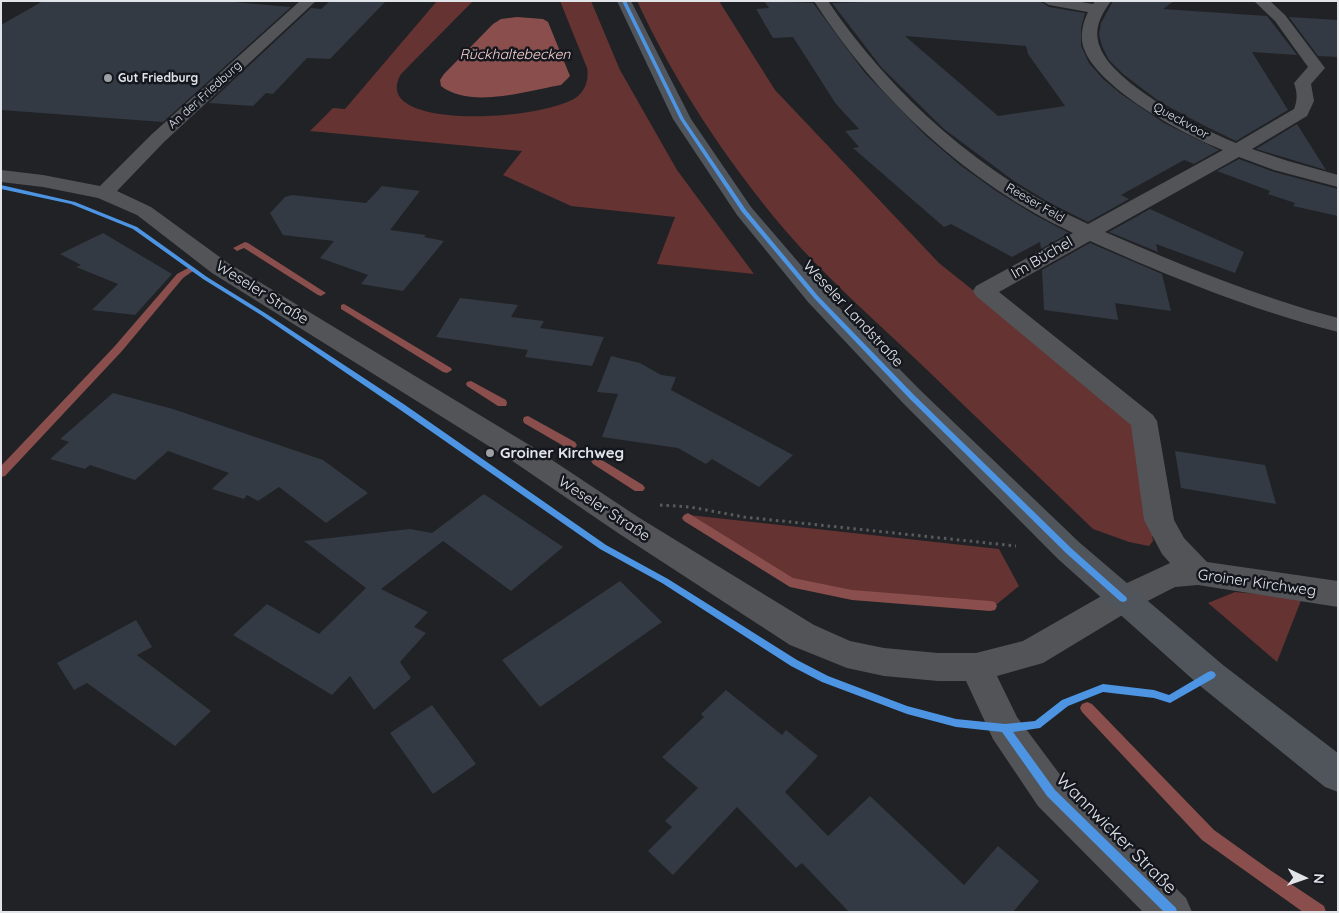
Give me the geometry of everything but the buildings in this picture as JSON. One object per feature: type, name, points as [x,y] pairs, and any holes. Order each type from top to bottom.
[{"type":"main road","name":"Weseler Landstraße","points":[[624,1],[682,119],[744,212],[816,297],[910,396],[1069,551],[1211,676],[1338,775]]},
{"type":"street","name":"An der Friedburg","points":[[104,192],[158,138],[309,1]]},
{"type":"street","name":"Reeser Feld","points":[[821,1],[835,25],[889,87],[976,167],[1030,202],[1088,232],[1213,286],[1338,325]]},
{"type":"street","points":[[1049,1],[1099,5]]},
{"type":"street","name":"Im Büchel","points":[[1198,573],[1173,546],[1159,520],[1144,420],[984,291],[1239,150],[1301,112],[1307,103],[1302,83],[1317,68],[1280,18],[1261,1]]},
{"type":"street","name":"Queckvoor","points":[[1099,5],[1089,39],[1096,56],[1110,74],[1134,94],[1167,116],[1239,150],[1284,166],[1338,181]]},
{"type":"street","name":"Weseler Straße","points":[[1,176],[43,181],[104,192],[144,211],[220,268],[521,454],[622,521],[802,635],[847,654],[884,662],[976,667],[1031,653],[1123,599]]},
{"type":"street","name":"Groiner Kirchweg","points":[[1123,599],[1170,575],[1198,573],[1338,594]]},
{"type":"street","name":"Wannwicker Straße","points":[[976,667],[1005,728],[1051,793],[1172,912]]},
{"type":"path","points":[[622,521],[639,509],[656,505],[690,507],[744,517],[1069,551]]},
{"type":"shaded area","points":[[437,1],[473,1],[401,74],[398,93],[410,105],[434,113],[466,116],[500,115],[533,111],[560,105],[578,96],[586,83],[588,76],[587,68],[560,1],[591,1],[620,70],[677,170],[754,274],[657,264],[675,217],[571,206],[503,175],[522,151],[310,131],[333,108],[345,109]]},
{"type":"shaded area","points":[[637,1],[719,1],[775,90],[939,263],[1135,420],[1153,541],[1149,546],[1129,542],[1093,529],[852,300],[800,247],[742,176],[703,120],[668,62]]},
{"type":"shaded area","points":[[689,515],[999,549],[1019,586],[997,604],[989,607],[851,598],[788,584],[684,519]]},
{"type":"shaded area","points":[[1235,592],[1302,598],[1277,662],[1208,603]]},
{"type":"water","name":"Rückhaltebecken","points":[[517,17],[543,19],[548,22],[570,76],[561,85],[516,94],[483,97],[453,93],[441,86],[440,80],[444,74],[493,24],[501,19]]},
{"type":"waterway","points":[[237,248],[245,245],[321,293]]},
{"type":"waterway","points":[[1,473],[118,349],[180,276],[188,271]]},
{"type":"waterway","points":[[344,307],[447,370]]},
{"type":"waterway","points":[[471,384],[502,403]]},
{"type":"waterway","points":[[528,420],[571,445]]},
{"type":"waterway","points":[[597,461],[639,488]]},
{"type":"waterway","points":[[688,518],[790,582],[852,595],[990,606]]},
{"type":"waterway","points":[[1087,708],[1208,835],[1318,912]]},
{"type":"cycle path","points":[[624,1],[682,119],[744,211],[816,297],[911,396],[1069,551],[1123,599]]},
{"type":"cycle path","points":[[1,187],[73,203],[135,228],[205,278],[263,314],[402,407],[603,547],[665,581],[794,663],[825,679],[907,710],[956,723],[1005,728],[1037,725],[1065,703],[1103,688],[1154,694],[1170,699],[1211,675]]},
{"type":"cycle path","points":[[1005,728],[1051,793],[1172,912]]},
{"type":"place","name":"Gut Friedburg","points":[[108,78]]},
{"type":"place","name":"Groiner Kirchweg","points":[[490,453]]}]
